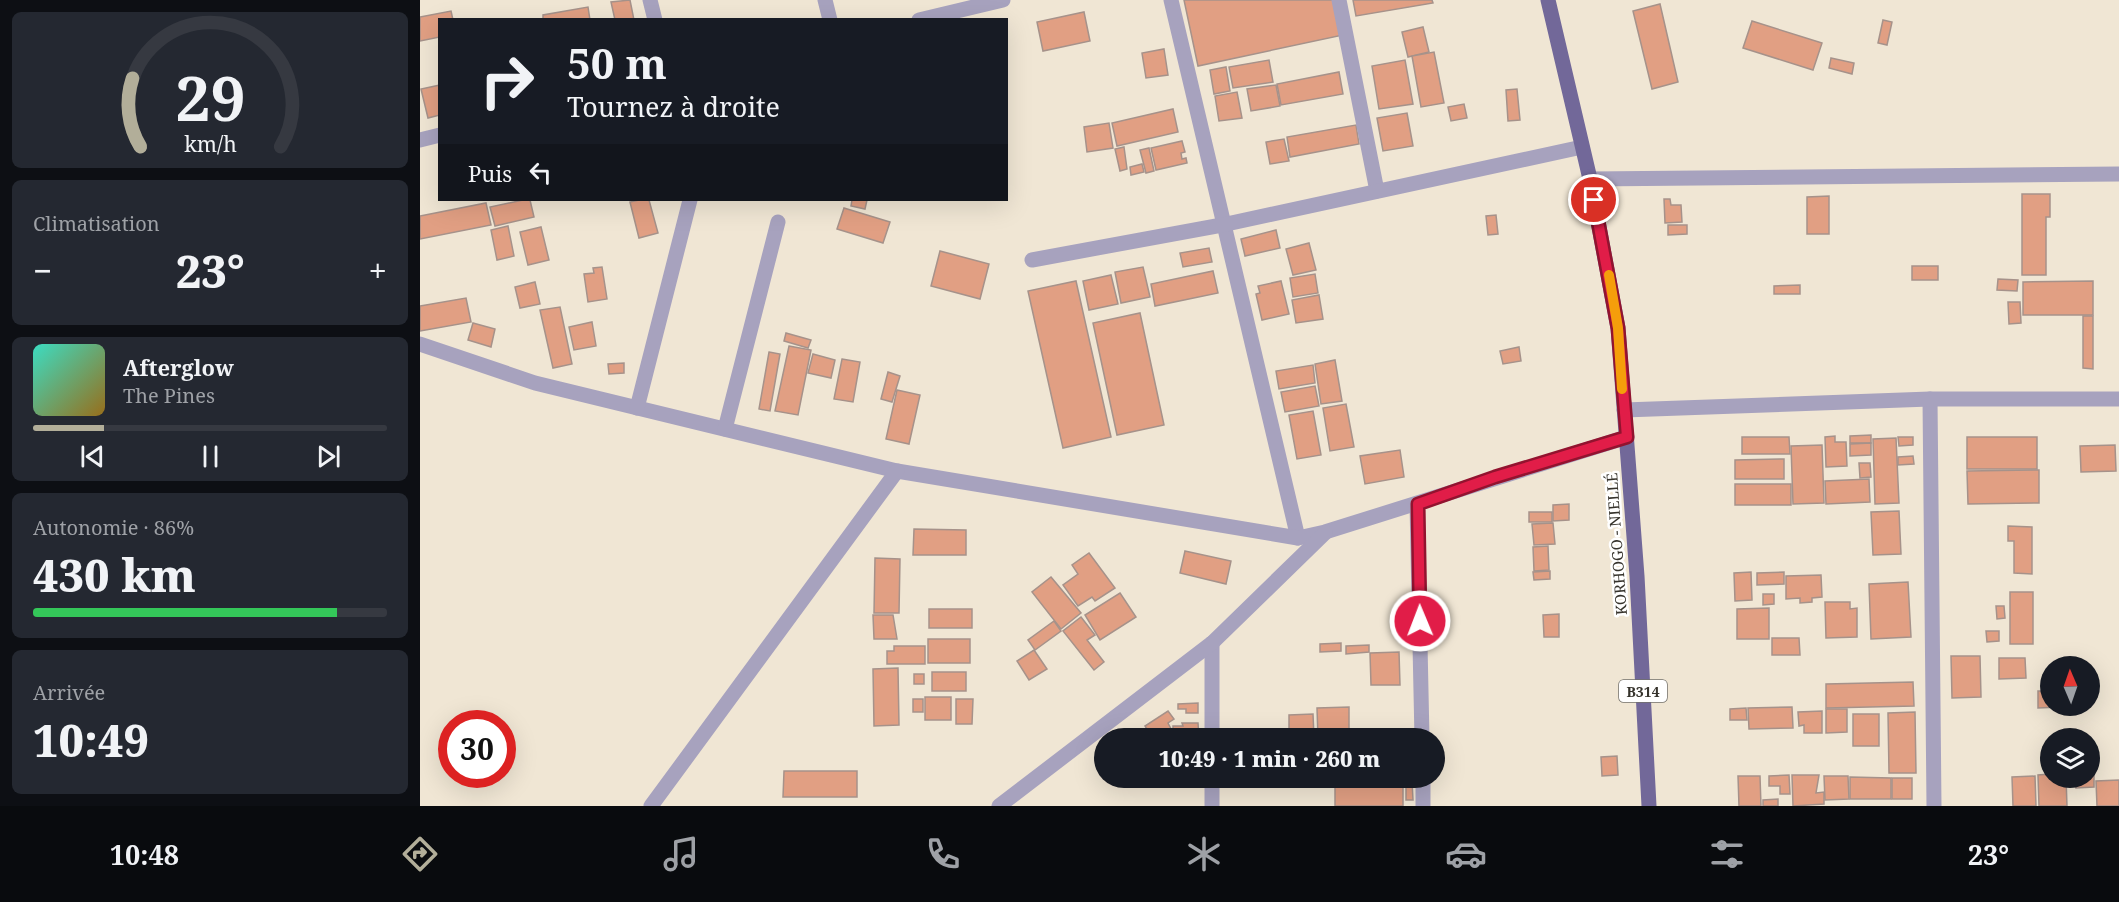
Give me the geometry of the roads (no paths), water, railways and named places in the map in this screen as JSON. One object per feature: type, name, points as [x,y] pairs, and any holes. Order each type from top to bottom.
[{"type":"main road","name":"KORHOGO - NIELLÉ","points":[[1548,0],[1590,179],[1618,328],[1627,437],[1649,806]]},
{"type":"street","points":[[650,0],[654,18]]},
{"type":"street","points":[[825,0],[830,18]]},
{"type":"street","points":[[927,18],[1003,0]]},
{"type":"street","points":[[1170,0],[1298,538]]},
{"type":"street","points":[[1339,0],[1377,191]]},
{"type":"street","points":[[420,140],[438,136]]},
{"type":"street","points":[[1032,260],[1222,225],[1582,147]]},
{"type":"street","points":[[1590,179],[2119,174]]},
{"type":"street","points":[[637,408],[690,201]]},
{"type":"street","points":[[724,429],[778,222]]},
{"type":"street","points":[[420,344],[535,383],[897,471],[1298,538],[1418,504],[1495,477],[1627,437]]},
{"type":"street","points":[[1624,410],[1930,399],[2119,399]]},
{"type":"street","points":[[1930,399],[1934,806]]},
{"type":"street","points":[[651,806],[897,471]]},
{"type":"street","points":[[1418,504],[1422,728]]},
{"type":"street","points":[[999,806],[1212,643],[1325,532]]},
{"type":"street","points":[[1212,643],[1212,728]]},
{"type":"street","points":[[1212,788],[1212,806]]},
{"type":"street","points":[[1422,788],[1423,806]]}]
